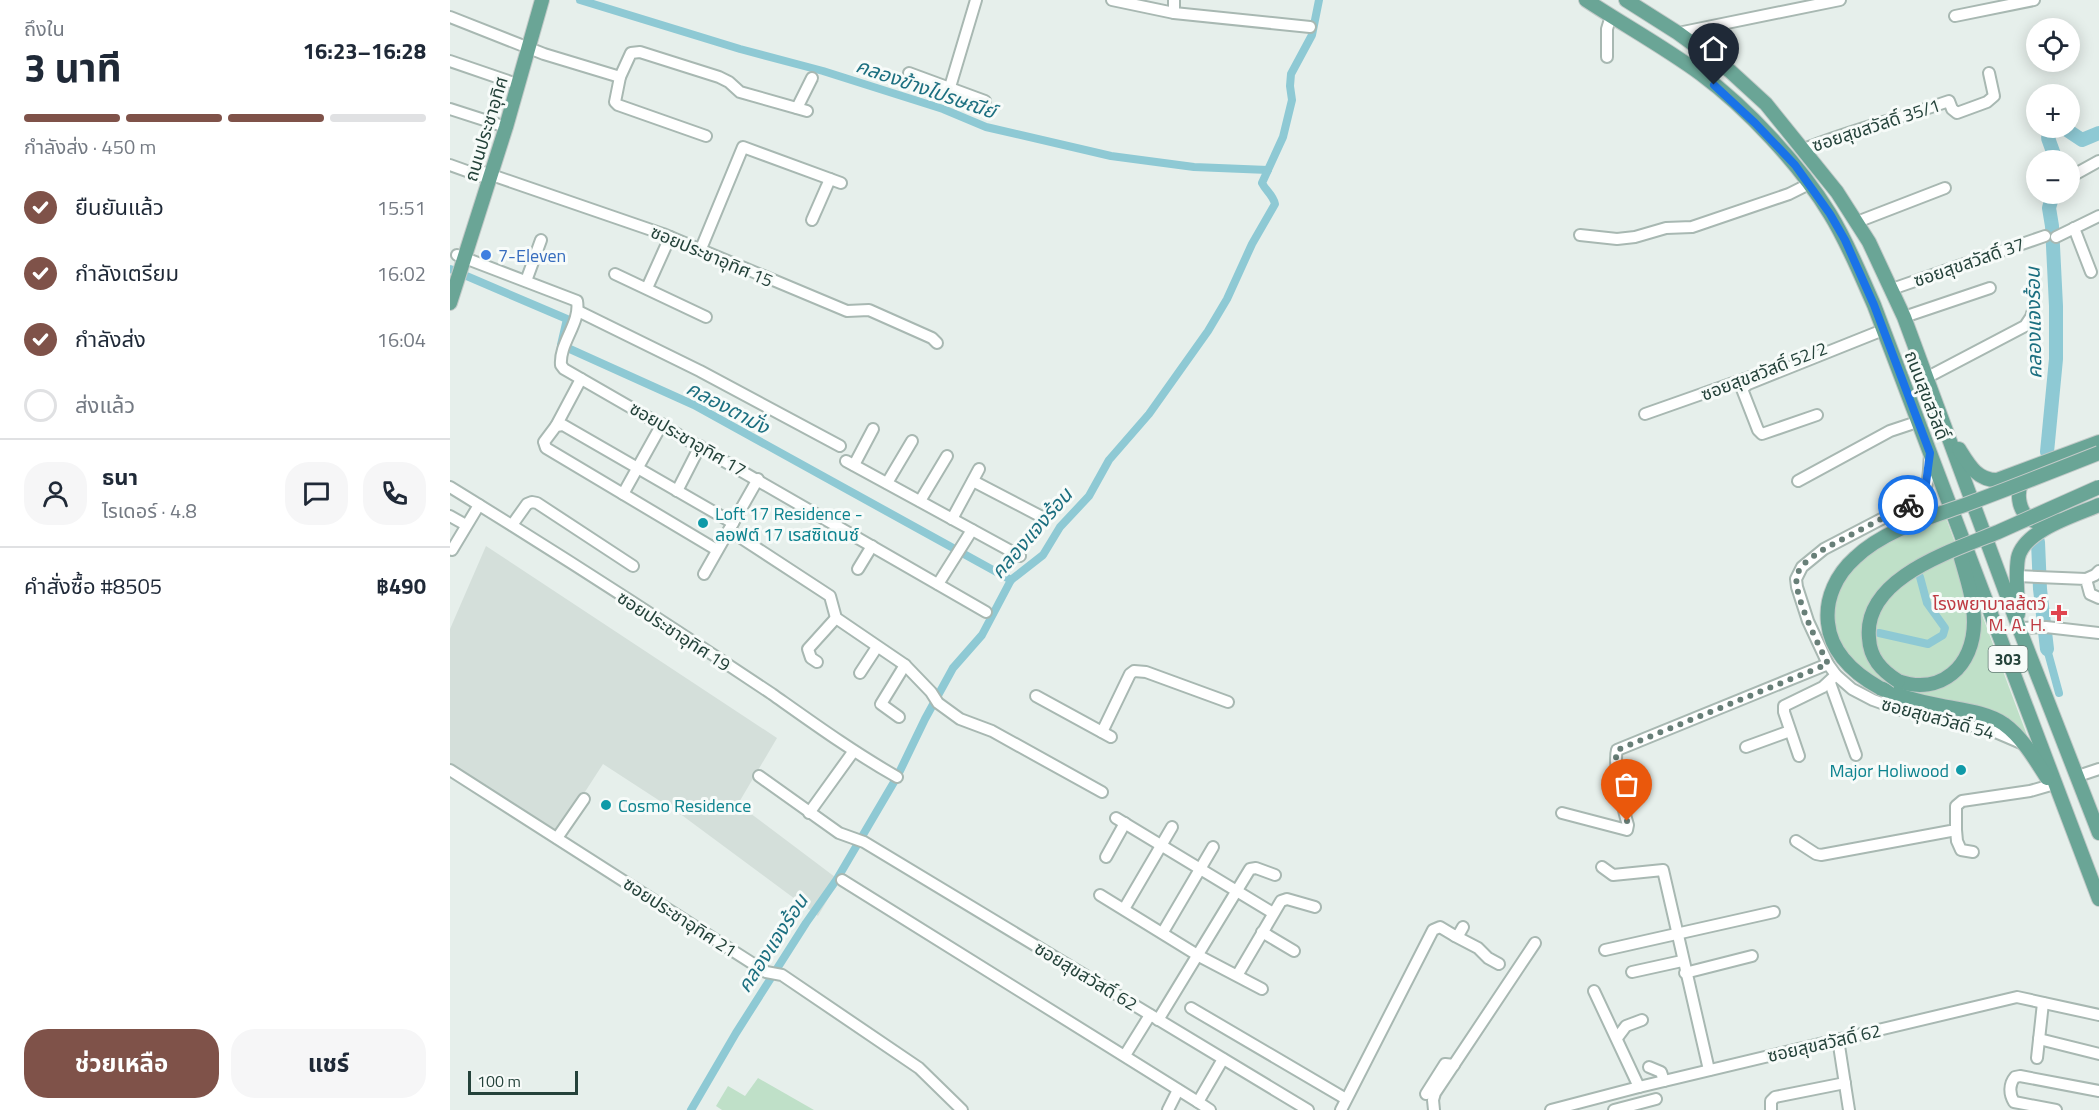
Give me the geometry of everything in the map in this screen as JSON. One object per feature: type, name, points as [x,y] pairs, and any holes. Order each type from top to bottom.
[{"type":"main road","name":"ถนนประชาอุทิศ","points":[[450,303],[457,268],[525,46],[535,0]]},
{"type":"main road","name":"ถนนประชาอุทิศ","points":[[502,126],[511,82],[542,0]]},
{"type":"main road","name":"ถนนสุขสวัสดิ์","points":[[1586,0],[1692,68],[1726,95],[1763,131],[1809,184],[1845,240],[1882,328],[2099,899]]},
{"type":"main road","name":"ถนนสุขสวัสดิ์","points":[[1626,0],[1678,33],[1730,71],[1755,94],[1787,127],[1804,149],[1837,192],[1869,242],[1904,317],[2019,627],[2098,827]]},
{"type":"main road","points":[[1945,427],[1971,467],[1977,474],[1990,480],[2008,477],[2099,442]]},
{"type":"main road","points":[[2062,801],[2024,745],[2013,731],[2001,723],[1989,717],[1915,701],[1880,688],[1858,675],[1839,654],[1828,626],[1827,611],[1835,583],[1855,557],[1884,537],[2099,453]]},
{"type":"main road","points":[[2055,459],[2024,479],[2020,484],[2018,497],[2022,508],[2032,520],[2047,522],[2065,519]]},
{"type":"main road","points":[[1953,516],[1973,607],[1972,639],[1956,671],[1942,681],[1909,685],[1887,674],[1877,664],[1869,641],[1871,615],[1891,587],[1904,576],[1930,561],[2099,488]]},
{"type":"main road","points":[[2019,627],[2017,576],[2019,555],[2023,547],[2037,533],[2099,505]]},
{"type":"main road","points":[[2074,833],[2098,827]]},
{"type":"street","points":[[950,87],[976,0]]},
{"type":"street","points":[[1112,0],[1174,14],[1310,27]]},
{"type":"street","points":[[1174,0],[1174,14]]},
{"type":"street","points":[[1678,33],[1840,0]]},
{"type":"street","points":[[1955,16],[1988,5],[2034,0]]},
{"type":"street","points":[[1607,57],[1607,30],[1611,16]]},
{"type":"street","points":[[450,17],[525,46],[620,77]]},
{"type":"street","points":[[706,136],[618,105],[615,98],[629,55],[640,52],[719,77],[740,92],[802,109],[812,78]]},
{"type":"street","points":[[450,61],[511,82]]},
{"type":"street","points":[[909,73],[985,101]]},
{"type":"street","name":"ซอยสุขสวัสดิ์ 35/1","points":[[1804,149],[1949,101],[1952,109],[1957,113],[1991,100],[1994,96],[1989,73]]},
{"type":"street","points":[[450,109],[502,126]]},
{"type":"street","points":[[700,251],[743,147],[835,181],[812,220]]},
{"type":"street","points":[[2080,171],[2099,161]]},
{"type":"street","name":"ซอยประชาอุทิศ 15","points":[[450,165],[670,237],[847,311],[869,310],[932,338],[937,343]]},
{"type":"street","points":[[1580,235],[1617,239],[1635,237],[1666,228],[1692,227],[1809,184]]},
{"type":"street","points":[[1857,222],[1945,188]]},
{"type":"street","name":"ซอยสุขสวัสดิ์ 37","points":[[1892,289],[2074,228],[2099,216]]},
{"type":"street","points":[[2074,228],[2091,272]]},
{"type":"street","points":[[647,288],[670,237]]},
{"type":"street","points":[[526,281],[541,240]]},
{"type":"street","points":[[457,268],[526,281],[575,299],[578,311],[700,371],[840,446]]},
{"type":"street","points":[[615,274],[706,317]]},
{"type":"street","points":[[1904,317],[1990,288]]},
{"type":"street","points":[[1926,378],[2025,326],[2034,307]]},
{"type":"street","name":"ซอยประชาอุทิศ 17","points":[[578,311],[563,348],[561,365],[581,379],[986,612]]},
{"type":"street","points":[[1817,415],[1762,434],[1742,389],[1882,328]]},
{"type":"street","name":"ซอยสุขสวัสดิ์ 52/2","points":[[1645,414],[1882,328]]},
{"type":"street","points":[[581,379],[556,426],[544,442],[546,448],[717,550]]},
{"type":"street","points":[[1798,481],[1890,431],[1917,422]]},
{"type":"street","points":[[623,494],[662,424]]},
{"type":"street","points":[[556,426],[563,425],[677,490],[830,597],[836,618],[905,665],[931,692],[938,703],[960,719],[992,731],[1102,792]]},
{"type":"street","points":[[873,429],[850,463],[1020,556]]},
{"type":"street","points":[[887,483],[912,441]]},
{"type":"street","points":[[677,490],[700,446]]},
{"type":"street","name":"ซอยสุขสวัสดิ์ 54","points":[[1930,453],[1925,491],[1916,501],[1824,549],[1812,557],[1798,572],[1797,587],[1801,601],[1833,679],[1873,700],[1901,710],[1993,731],[2024,745]]},
{"type":"street","points":[[920,501],[947,456]]},
{"type":"street","points":[[952,519],[979,469]]},
{"type":"street","points":[[704,574],[758,479]]},
{"type":"street","points":[[973,481],[1044,518]]},
{"type":"street","name":"ซอยประชาอุทิศ 19","points":[[450,487],[772,694],[853,752],[897,777]]},
{"type":"street","points":[[512,525],[527,504],[532,501],[633,566]]},
{"type":"street","points":[[452,550],[479,505]]},
{"type":"street","points":[[450,516],[466,525]]},
{"type":"street","points":[[938,584],[972,530]]},
{"type":"street","points":[[858,569],[872,546]]},
{"type":"street","points":[[2017,576],[2086,579],[2099,571]]},
{"type":"street","points":[[2086,579],[2090,594],[2099,598]]},
{"type":"street","points":[[817,662],[811,658],[808,649],[836,618]]},
{"type":"street","points":[[2019,627],[2099,633]]},
{"type":"street","points":[[860,673],[878,647]]},
{"type":"street","points":[[1563,813],[1627,830],[1628,825],[1620,791],[1617,750],[1828,664]]},
{"type":"street","points":[[900,717],[881,704],[905,665]]},
{"type":"street","points":[[1036,696],[1106,735],[1130,674],[1134,671],[1146,672],[1228,702]]},
{"type":"street","points":[[1799,756],[1784,706],[1833,679],[1856,755]]},
{"type":"street","points":[[1746,747],[1790,731]]},
{"type":"street","points":[[809,813],[853,752]]},
{"type":"street","points":[[2078,776],[2099,769]]},
{"type":"street","name":"ซอยประชาอุทิศ 21","points":[[450,770],[766,972],[782,975],[919,1068],[962,1110]]},
{"type":"street","name":"ซอยสุขสวัสดิ์ 62","points":[[759,776],[839,833],[864,842],[1308,1110]]},
{"type":"street","points":[[1973,852],[1961,850],[1957,841],[1956,806],[1962,801],[2051,785]]},
{"type":"street","points":[[557,838],[584,799]]},
{"type":"street","points":[[1106,857],[1121,821],[1274,913]]},
{"type":"street","points":[[1124,909],[1172,827]]},
{"type":"street","points":[[1796,841],[1821,855],[1956,830]]},
{"type":"street","points":[[1163,933],[1213,848]]},
{"type":"street","points":[[1602,867],[1613,875],[1663,870],[1709,1070]]},
{"type":"street","points":[[1127,1053],[1199,956],[1250,869],[1256,868],[1275,875]]},
{"type":"street","points":[[842,880],[1210,1110]]},
{"type":"street","points":[[1100,895],[1199,956],[1262,988]]},
{"type":"street","points":[[1238,974],[1283,899],[1315,908]]},
{"type":"street","points":[[1605,950],[1774,912]]},
{"type":"street","points":[[1191,1008],[1344,1105],[1433,930],[1440,927],[1478,948],[1488,958],[1499,964]]},
{"type":"street","points":[[1455,936],[1464,927]]},
{"type":"street","points":[[1262,932],[1294,951]]},
{"type":"street","points":[[1434,1110],[1433,1100],[1436,1093],[1535,943]]},
{"type":"street","points":[[1685,973],[1752,956]]},
{"type":"street","points":[[1632,972],[1682,960]]},
{"type":"street","points":[[1594,991],[1640,1087]]},
{"type":"street","name":"ซอยสุขสวัสดิ์ 62","points":[[1551,1110],[1593,1105],[1640,1087],[2017,997],[2099,1015]]},
{"type":"street","points":[[2037,1058],[2043,1003]]},
{"type":"street","points":[[1617,1038],[1626,1026],[1642,1020]]},
{"type":"street","points":[[2039,1039],[2099,1054]]},
{"type":"street","points":[[1838,1040],[1849,1110]]},
{"type":"street","points":[[1198,1102],[1223,1059]]},
{"type":"street","points":[[1426,1094],[1445,1064],[1454,1065]]},
{"type":"street","points":[[1649,1067],[1661,1072],[1664,1081]]},
{"type":"street","points":[[2056,1110],[2014,1102],[2011,1093],[2012,1081],[2015,1077],[2020,1076],[2099,1091]]},
{"type":"street","points":[[1771,1110],[1771,1101],[1775,1097],[1845,1083]]},
{"type":"street","points":[[1614,1110],[1658,1105],[1652,1084]]},
{"type":"street","points":[[1168,1110],[1178,1090]]},
{"type":"shaded area","points":[[486,546],[777,738],[738,804],[839,880],[818,916],[683,816],[603,764],[559,832],[450,763],[450,629]]},
{"type":"green space","points":[[1944,513],[2028,738],[1975,714],[1868,684],[1825,626],[1835,581],[1874,544]]},
{"type":"green space","points":[[758,1078],[814,1110],[722,1110],[716,1106],[728,1086],[745,1096]]},
{"type":"waterway","name":"คลองข้างไปรษณีย์","points":[[580,0],[740,49],[823,71],[943,109],[986,127],[1111,156],[1194,167],[1268,170]]},
{"type":"waterway","name":"คลองแจงร้อน","points":[[691,1110],[736,1033],[837,879],[897,777],[953,668],[982,635],[1011,580],[1043,555],[1060,527],[1089,496],[1109,460],[1149,414],[1208,331],[1227,299],[1252,244],[1275,204],[1262,183],[1283,137],[1292,100],[1291,74],[1312,35],[1319,0]]},
{"type":"waterway","name":"คลองแจงร้อน","points":[[2079,138],[2082,140],[2099,133]]},
{"type":"waterway","name":"คลองแจงร้อน","points":[[2048,138],[2052,150]]},
{"type":"waterway","name":"คลองแจงร้อน","points":[[2047,452],[2056,359],[2056,306],[2050,204]]},
{"type":"waterway","name":"คลองตามั่ง","points":[[450,269],[567,319],[561,345],[694,405],[1011,580]]},
{"type":"waterway","name":"คลองแจงร้อน","points":[[2038,542],[2040,589],[2047,649]]},
{"type":"waterway","points":[[1879,633],[1928,644],[1943,635],[1945,628],[1927,603],[1920,577]]},
{"type":"waterway","name":"คลองแจงร้อน","points":[[2047,649],[2059,693]]},
{"type":"way so far","points":[[1627,821],[1620,791],[1617,750],[1828,664],[1801,601],[1796,579],[1798,572],[1812,557],[1824,549],[1908,505]]},
{"type":"place","name":"7-Eleven","points":[[486,255]]},
{"type":"place","name":"Loft 17 Residence - ลอฟต์ 17 เรสซิเดนซ์","points":[[703,523]]},
{"type":"place","name":"โรงพยาบาลส้ตว์ M. A. H.","points":[[2059,613]]},
{"type":"place","name":"Major Holiwood","points":[[1961,770]]},
{"type":"place","name":"Cosmo Residence","points":[[606,805]]},
{"type":"route","points":[[1714,85],[1795,165],[1830,214],[1845,240],[1874,305],[1930,453],[1925,491],[1916,501],[1908,505]]}]
